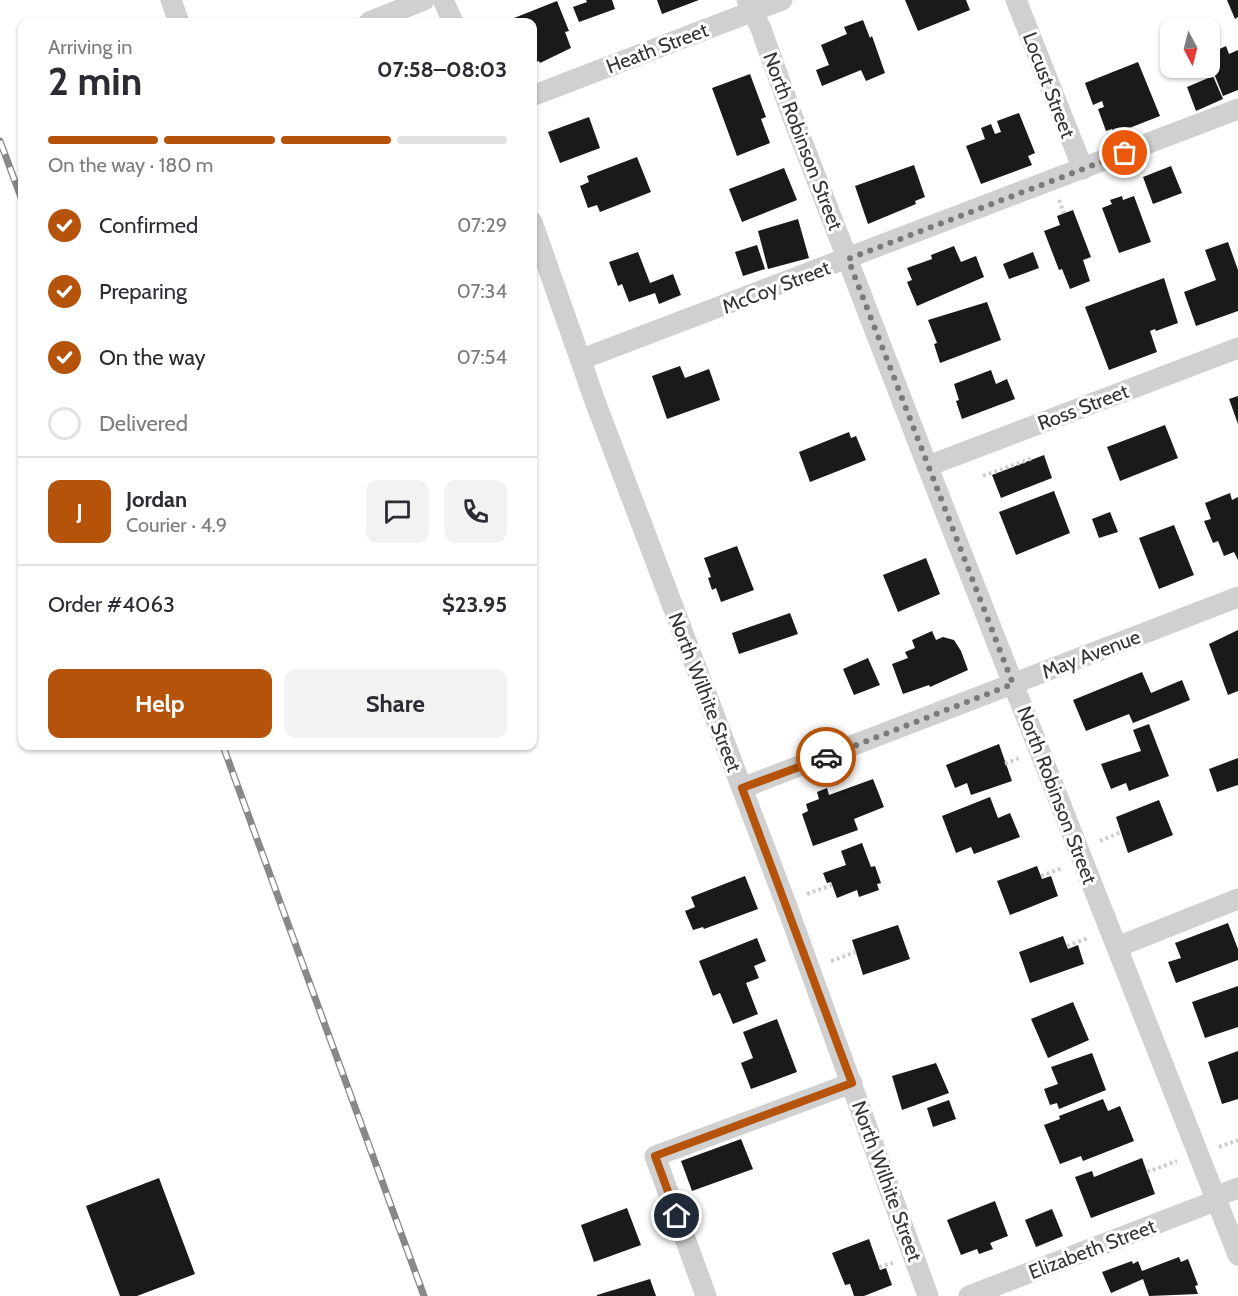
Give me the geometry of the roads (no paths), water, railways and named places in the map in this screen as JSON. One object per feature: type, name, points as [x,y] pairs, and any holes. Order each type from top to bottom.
[{"type":"street","points":[[171,0],[178,18]]},
{"type":"street","points":[[379,18],[424,0]]},
{"type":"street","points":[[443,0],[451,18]]},
{"type":"street","name":"Heath Street","points":[[537,94],[749,6],[782,0]]},
{"type":"street","name":"Locust Street","points":[[1016,0],[1083,170]]},
{"type":"street","name":"North Robinson Street","points":[[749,6],[761,29],[793,118],[928,466],[1214,1199],[1238,1255]]},
{"type":"street","name":"McCoy Street","points":[[582,359],[1238,110]]},
{"type":"street","name":"North Wilhite Street","points":[[537,236],[596,404],[852,1083],[928,1296]]},
{"type":"street","name":"Ross Street","points":[[928,466],[1238,348]]},
{"type":"street","name":"May Avenue","points":[[742,788],[1238,597]]},
{"type":"street","points":[[1116,947],[1238,899]]},
{"type":"street","points":[[706,1296],[655,1156],[852,1083]]},
{"type":"street","name":"Elizabeth Street","points":[[969,1296],[1238,1188]]},
{"type":"railway","points":[[0,141],[18,189]]},
{"type":"railway","points":[[224,750],[424,1296]]}]
